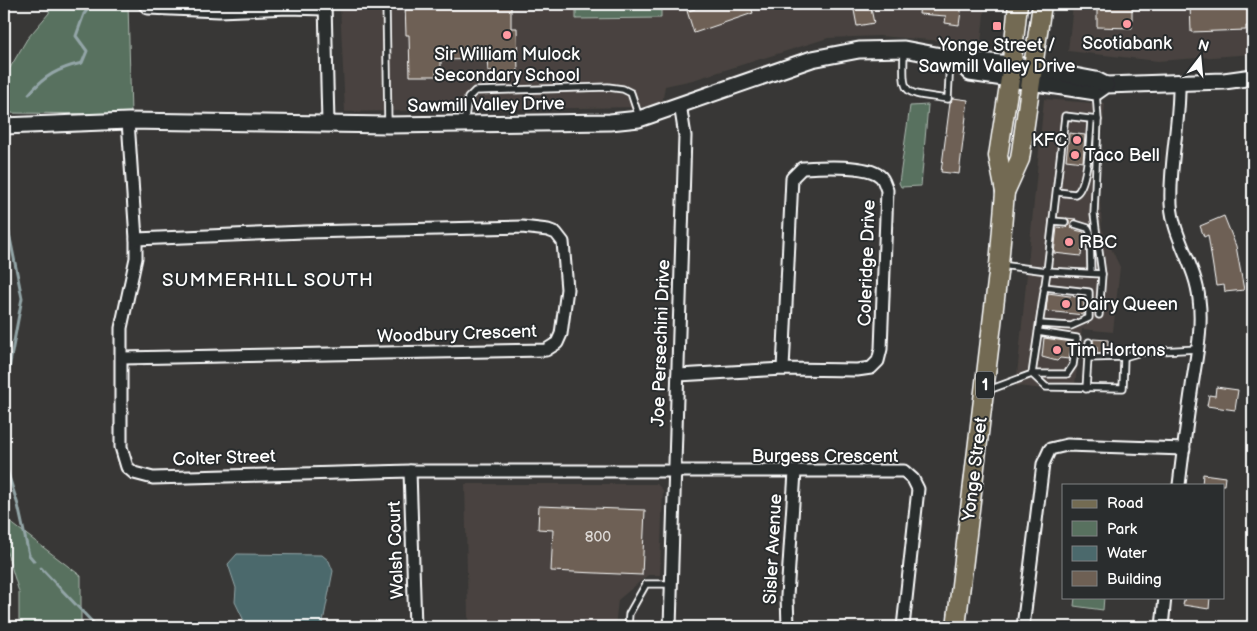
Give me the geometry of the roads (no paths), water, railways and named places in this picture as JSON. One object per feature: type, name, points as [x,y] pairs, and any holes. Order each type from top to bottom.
[{"type":"main road","name":"Yonge Street","points":[[956,627],[999,265],[1005,192],[998,156],[1018,4]]},
{"type":"main road","name":"Yonge Street","points":[[1005,192],[1020,159],[1042,4]]},
{"type":"street","points":[[144,4],[148,8],[219,11],[325,7],[328,123]]},
{"type":"street","name":"Sawmill Valley Drive","points":[[4,126],[128,121],[388,125],[610,122],[639,119],[812,59],[859,50],[904,50],[954,58],[1010,72],[1101,88],[1253,77]]},
{"type":"street","points":[[1179,484],[1198,348],[1199,298],[1192,269],[1177,234],[1171,206],[1171,168],[1180,100],[1180,83]]},
{"type":"street","name":"Joe Persechini Drive","points":[[670,627],[685,136],[680,104]]},
{"type":"street","name":"Colter Street","points":[[128,121],[136,258],[120,328],[122,358],[121,447],[127,467],[134,473],[153,478],[410,471],[674,473]]},
{"type":"street","name":"Coleridge Drive","points":[[678,375],[783,369],[857,370],[871,368],[878,361],[881,349],[887,190],[881,177],[874,173],[859,169],[802,168],[792,178],[783,369]]},
{"type":"street","name":"Woodbury Crescent","points":[[122,358],[546,350],[557,343],[561,334],[567,289],[563,242],[556,233],[548,230],[522,227],[136,239]]},
{"type":"street","points":[[1023,627],[1043,464],[1050,449],[1067,445],[1184,449]]},
{"type":"street","name":"Walsh Court","points":[[410,471],[415,627]]},
{"type":"street","name":"Sisler Avenue","points":[[788,627],[787,596],[795,472]]},
{"type":"street","name":"Burgess Crescent","points":[[674,473],[904,472],[913,479],[918,489],[917,514],[908,576],[904,627]]},
{"type":"street","points":[[1162,627],[1165,598]]},
{"type":"lane","points":[[386,4],[388,125]]},
{"type":"lane","points":[[1010,72],[1022,47]]},
{"type":"lane","points":[[904,50],[903,84],[906,90],[917,94],[948,99],[954,58]]},
{"type":"lane","points":[[464,124],[468,98],[475,91],[608,87],[623,89],[631,93],[639,119]]},
{"type":"lane","points":[[1057,192],[1075,194],[1082,188],[1101,88]]},
{"type":"lane","points":[[1032,374],[1047,271],[1065,116],[1094,120]]},
{"type":"lane","points":[[1094,120],[1094,214],[1102,274],[1099,315]]},
{"type":"lane","points":[[1053,221],[1065,222]]},
{"type":"lane","points":[[1075,224],[1088,228],[1090,232],[1091,273]]},
{"type":"lane","points":[[999,265],[1047,271],[1102,274]]},
{"type":"lane","points":[[1040,324],[1071,326],[1088,318],[1089,292],[1044,287]]},
{"type":"lane","points":[[984,392],[1032,374],[1067,374],[1072,365],[1076,338],[1038,332]]},
{"type":"lane","points":[[1086,389],[1089,342]]},
{"type":"lane","points":[[1088,358],[1124,357],[1141,352],[1198,348]]},
{"type":"lane","points":[[1032,374],[1046,387],[1123,388],[1124,357]]},
{"type":"lane","points":[[628,627],[629,614],[646,584],[671,584]]},
{"type":"water","points":[[237,554],[322,555],[329,561],[333,571],[322,627],[247,627],[235,602],[236,588],[228,564]]},
{"type":"waterway","points":[[29,94],[40,82],[52,74],[66,67],[82,63],[87,51],[76,36],[84,14],[92,4]]},
{"type":"waterway","points":[[4,223],[8,228],[22,298],[4,396]]},
{"type":"waterway","points":[[4,461],[18,505],[29,555],[34,561]]},
{"type":"waterway","points":[[41,568],[97,627]]},
{"type":"place","name":"Scotiabank","points":[[1127,24]]},
{"type":"place","name":"Yonge Street / Sawmill Valley Drive","points":[[997,26]]},
{"type":"place","name":"Sir William Mulock Secondary School","points":[[507,35]]},
{"type":"place","name":"KFC","points":[[1077,140]]},
{"type":"place","name":"Taco Bell","points":[[1075,155]]},
{"type":"place","name":"RBC","points":[[1069,242]]},
{"type":"place","name":"Dairy Queen","points":[[1066,304]]},
{"type":"place","name":"Tim Hortons","points":[[1057,350]]},
{"type":"district","name":"SUMMERHILL SOUTH","points":[[268,280]]}]
